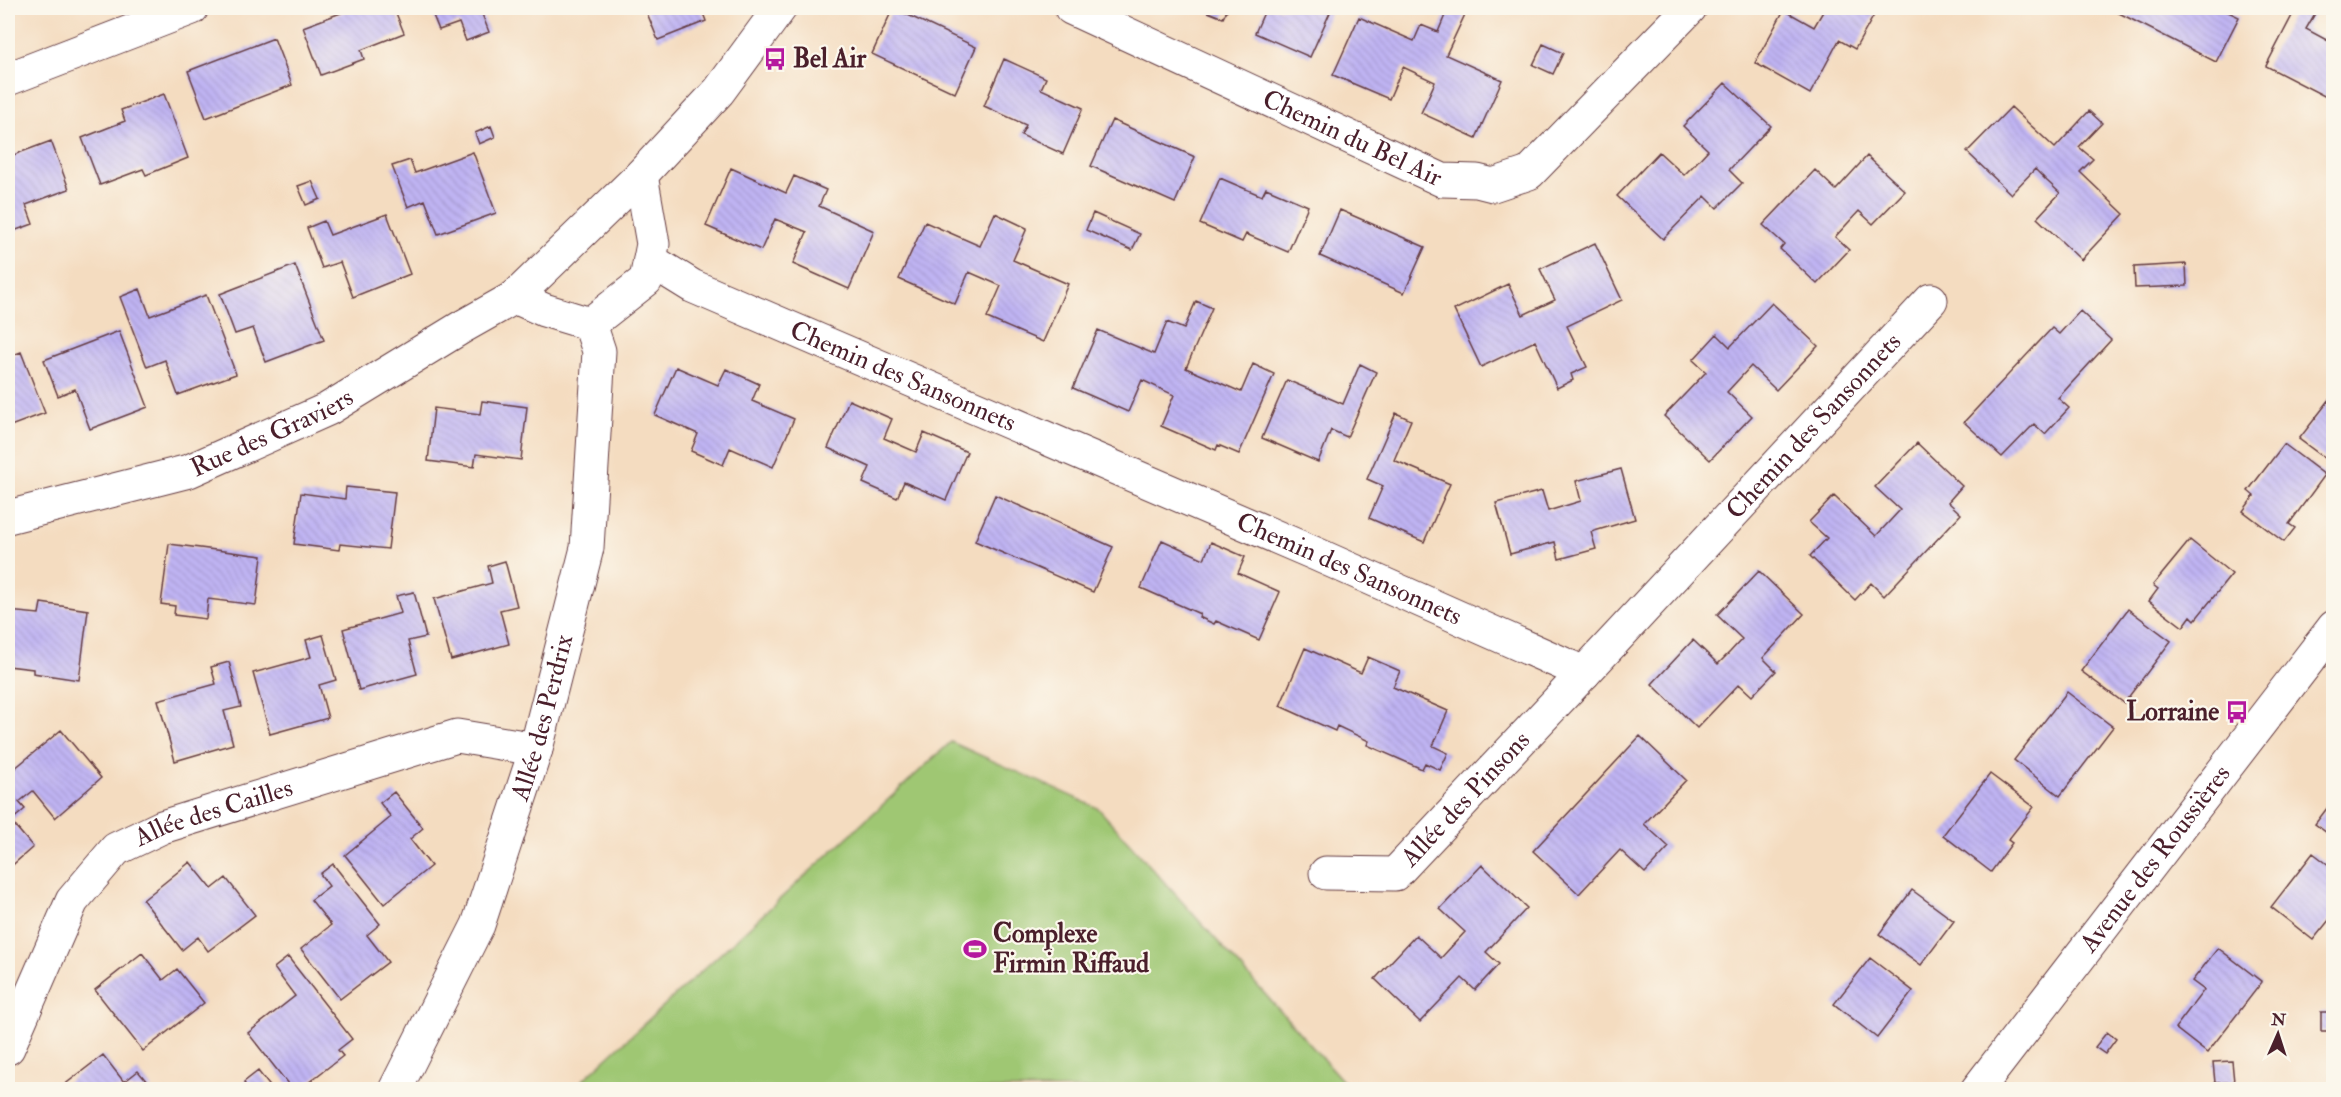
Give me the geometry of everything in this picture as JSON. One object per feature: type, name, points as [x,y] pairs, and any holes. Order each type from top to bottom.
[{"type":"street","points":[[8,79],[192,8]]},
{"type":"street","name":"Rue des Graviers","points":[[8,517],[189,471],[328,409],[515,297],[641,175],[720,91],[780,8]]},
{"type":"street","name":"Chemin du Bel Air","points":[[1071,8],[1442,180],[1477,181],[1493,185],[1529,174],[1690,8]]},
{"type":"street","points":[[515,297],[544,310],[590,324],[646,280],[653,244],[641,175]]},
{"type":"street","name":"Chemin des Sansonnets","points":[[650,260],[692,286],[1584,673],[1931,300]]},
{"type":"street","name":"Allée des Perdrix","points":[[395,1089],[478,925],[536,749],[587,548],[598,351],[590,324]]},
{"type":"street","name":"Avenue des Roussières","points":[[1977,1089],[2334,627]]},
{"type":"street","name":"Allée des Pinsons","points":[[1326,873],[1395,874],[1584,673]]},
{"type":"street","name":"Allée des Cailles","points":[[8,1048],[72,901],[116,849],[162,827],[457,736],[536,749]]},
{"type":"green space","name":"Complexe Firmin Riffaud","points":[[951,742],[1098,808],[1350,1089],[573,1089]]},
{"type":"building","points":[[345,8],[394,8],[404,33],[361,50],[364,59],[321,75],[303,27],[346,11]]},
{"type":"building","points":[[430,8],[498,8],[482,14],[489,32],[466,41],[459,23],[439,30]]},
{"type":"building","points":[[645,8],[701,8],[706,21],[658,40]]},
{"type":"building","points":[[893,8],[976,47],[955,93],[872,54]]},
{"type":"building","points":[[1198,8],[1228,8],[1223,18]]},
{"type":"building","points":[[1266,8],[1332,8],[1310,57],[1255,33]]},
{"type":"building","points":[[1448,8],[1468,8],[1446,55],[1502,80],[1476,138],[1421,113],[1435,82],[1403,67],[1389,99],[1333,75],[1359,17],[1414,41],[1421,25],[1438,32]]},
{"type":"building","points":[[1825,8],[1878,8],[1855,49],[1839,40],[1810,94],[1755,63],[1784,10],[1814,27]]},
{"type":"building","points":[[2109,8],[2220,8],[2239,17],[2216,62]]},
{"type":"building","points":[[2296,8],[2317,10],[2306,29],[2334,44],[2334,101],[2266,66]]},
{"type":"building","points":[[274,38],[292,85],[206,118],[188,71]]},
{"type":"building","points":[[1543,44],[1563,53],[1553,74],[1533,65]]},
{"type":"building","points":[[1004,59],[1046,78],[1041,89],[1083,108],[1063,154],[1021,135],[1026,125],[984,106]]},
{"type":"building","points":[[1725,83],[1771,126],[1729,170],[1742,183],[1717,208],[1705,196],[1663,239],[1617,196],[1659,152],[1684,175],[1696,163],[1708,150],[1683,126]]},
{"type":"building","points":[[164,94],[188,158],[146,175],[143,169],[100,185],[82,138],[125,121],[121,110]]},
{"type":"building","points":[[2011,107],[2055,148],[2089,111],[2102,123],[2079,147],[2093,159],[2080,172],[2124,214],[2081,260],[2037,218],[2060,193],[2035,169],[2011,194],[1967,152]]},
{"type":"building","points":[[1112,120],[1195,157],[1175,203],[1091,166]]},
{"type":"building","points":[[491,126],[495,137],[479,144],[475,133]]},
{"type":"building","points":[[51,141],[69,189],[26,205],[33,224],[8,233],[8,157]]},
{"type":"building","points":[[473,152],[496,213],[438,234],[425,200],[408,207],[392,166],[410,160],[415,173]]},
{"type":"building","points":[[1867,156],[1905,191],[1873,224],[1859,211],[1835,237],[1849,250],[1817,284],[1780,249],[1784,244],[1763,225],[1815,170],[1836,190]]},
{"type":"building","points":[[731,168],[786,193],[794,176],[826,190],[819,206],[874,231],[849,289],[793,264],[807,232],[775,219],[761,250],[706,226]]},
{"type":"building","points":[[1220,178],[1262,196],[1266,188],[1308,206],[1288,252],[1246,234],[1242,242],[1200,224]]},
{"type":"building","points":[[312,181],[320,199],[306,205],[298,186]]},
{"type":"building","points":[[1340,210],[1425,247],[1404,293],[1320,256]]},
{"type":"building","points":[[995,213],[1027,228],[1013,260],[1068,284],[1043,342],[987,318],[1001,286],[969,272],[955,304],[899,279],[925,222],[980,246]]},
{"type":"building","points":[[1093,213],[1140,234],[1132,250],[1086,230]]},
{"type":"building","points":[[387,214],[410,274],[353,297],[340,262],[322,268],[307,228],[324,221],[330,235]]},
{"type":"building","points":[[1595,243],[1622,300],[1567,326],[1587,367],[1571,374],[1573,380],[1557,388],[1535,341],[1481,367],[1454,310],[1508,284],[1523,315],[1555,300],[1540,269]]},
{"type":"building","points":[[2186,264],[2187,286],[2135,288],[2134,267]]},
{"type":"building","points":[[295,265],[324,340],[266,362],[253,328],[235,334],[220,294]]},
{"type":"building","points":[[140,289],[150,316],[206,295],[236,374],[178,395],[165,360],[147,367],[120,297]]},
{"type":"building","points":[[1196,301],[1212,308],[1186,368],[1241,392],[1253,364],[1274,374],[1239,454],[1218,445],[1216,450],[1161,426],[1174,395],[1142,380],[1128,412],[1073,388],[1098,330],[1154,354],[1167,322],[1184,329]]},
{"type":"building","points":[[1772,303],[1818,346],[1776,390],[1751,366],[1727,392],[1752,416],[1710,460],[1664,416],[1706,372],[1693,360],[1717,334],[1730,347]]},
{"type":"building","points":[[2080,311],[2111,340],[2058,398],[2069,408],[2045,434],[2034,424],[2002,457],[1964,422],[2052,328],[2059,334]]},
{"type":"building","points":[[119,331],[148,407],[90,429],[75,389],[58,396],[44,360]]},
{"type":"building","points":[[21,352],[45,413],[8,427],[8,357]]},
{"type":"building","points":[[1360,364],[1376,372],[1347,437],[1331,430],[1318,462],[1262,438],[1287,380],[1343,404]]},
{"type":"building","points":[[676,367],[718,385],[726,369],[759,384],[752,401],[794,419],[773,467],[730,448],[723,465],[691,451],[698,434],[655,415]]},
{"type":"building","points":[[2334,394],[2334,465],[2299,439]]},
{"type":"building","points":[[849,400],[892,419],[884,438],[916,452],[924,433],[967,452],[946,500],[904,482],[897,498],[863,483],[870,467],[828,448]]},
{"type":"building","points":[[482,401],[527,407],[521,460],[476,454],[474,467],[428,461],[434,408],[480,414]]},
{"type":"building","points":[[1396,413],[1411,420],[1394,460],[1450,484],[1424,542],[1369,518],[1383,486],[1367,479]]},
{"type":"building","points":[[1917,443],[1962,486],[1948,502],[1961,514],[1884,596],[1871,583],[1855,600],[1810,556],[1827,538],[1809,522],[1834,496],[1876,536],[1900,510],[1875,487]]},
{"type":"building","points":[[2284,444],[2325,475],[2289,524],[2295,528],[2284,542],[2243,511],[2254,496],[2248,491]]},
{"type":"building","points":[[1621,469],[1635,519],[1591,532],[1596,549],[1559,559],[1555,542],[1510,554],[1496,503],[1542,491],[1548,511],[1581,501],[1576,481]]},
{"type":"building","points":[[346,487],[395,492],[388,549],[340,544],[339,550],[294,544],[301,493],[345,499]]},
{"type":"building","points":[[995,495],[1113,547],[1093,592],[975,541]]},
{"type":"building","points":[[1162,540],[1204,559],[1211,542],[1245,557],[1238,573],[1280,592],[1259,640],[1216,621],[1214,624],[1199,617],[1200,614],[1141,588]]},
{"type":"building","points":[[2190,540],[2232,574],[2195,620],[2191,616],[2183,627],[2149,601],[2158,589],[2153,585]]},
{"type":"building","points":[[169,544],[262,556],[256,605],[208,599],[206,619],[174,615],[175,606],[161,604]]},
{"type":"building","points":[[505,561],[517,606],[500,610],[509,644],[451,660],[434,599],[492,583],[488,566]]},
{"type":"building","points":[[1759,571],[1804,614],[1763,658],[1776,671],[1752,696],[1739,684],[1697,728],[1652,684],[1693,640],[1718,664],[1730,652],[1742,639],[1717,615]]},
{"type":"building","points":[[414,592],[426,637],[408,641],[417,674],[359,690],[343,629],[401,613],[396,596]]},
{"type":"building","points":[[41,603],[88,610],[79,680],[33,673],[33,669],[8,666],[8,611],[39,614]]},
{"type":"building","points":[[2128,609],[2171,641],[2124,703],[2081,671]]},
{"type":"building","points":[[323,635],[336,680],[319,685],[328,718],[270,734],[253,673],[311,657],[306,640]]},
{"type":"building","points":[[1305,648],[1361,673],[1368,657],[1400,671],[1393,687],[1448,711],[1433,746],[1448,753],[1440,770],[1425,763],[1422,769],[1367,745],[1369,741],[1337,726],[1335,731],[1280,706]]},
{"type":"building","points":[[229,662],[241,707],[224,711],[233,744],[175,761],[158,700],[216,684],[211,667]]},
{"type":"building","points":[[2067,692],[2113,727],[2060,796],[2014,760]]},
{"type":"building","points":[[61,730],[101,778],[55,818],[33,791],[19,802],[25,809],[11,821],[33,847],[8,869],[8,761],[14,769]]},
{"type":"building","points":[[1640,736],[1686,780],[1644,824],[1669,847],[1645,873],[1620,850],[1579,894],[1533,851]]},
{"type":"building","points":[[1990,774],[2034,807],[2008,840],[2012,843],[1991,872],[1943,835]]},
{"type":"building","points":[[394,792],[423,828],[410,839],[431,866],[384,904],[345,855],[391,817],[380,803]]},
{"type":"building","points":[[2334,799],[2334,838],[2315,824]]},
{"type":"building","points":[[2313,853],[2334,869],[2334,914],[2313,940],[2271,907]]},
{"type":"building","points":[[190,862],[212,889],[226,878],[255,915],[208,951],[198,937],[182,950],[143,900]]},
{"type":"building","points":[[333,864],[380,924],[367,935],[388,962],[340,999],[301,949],[331,925],[311,900],[329,886],[320,874]]},
{"type":"building","points":[[1482,865],[1527,908],[1486,952],[1499,964],[1475,990],[1462,978],[1420,1022],[1375,979],[1416,935],[1441,958],[1465,932],[1440,909]]},
{"type":"building","points":[[1912,890],[1954,921],[1921,965],[1879,934]]},
{"type":"building","points":[[2218,948],[2262,982],[2207,1053],[2175,1028],[2204,990],[2192,981]]},
{"type":"building","points":[[142,953],[163,980],[177,969],[204,1003],[143,1051],[95,990]]},
{"type":"building","points":[[288,957],[352,1039],[338,1050],[343,1056],[300,1089],[292,1089],[248,1033],[295,996],[274,968]]},
{"type":"building","points":[[1870,958],[1913,991],[1877,1038],[1834,1004]]},
{"type":"building","points":[[2321,1012],[2334,1012],[2334,1031],[2321,1031]]},
{"type":"building","points":[[2107,1032],[2116,1039],[2105,1054],[2095,1047]]},
{"type":"building","points":[[103,1055],[124,1082],[138,1071],[153,1089],[59,1089]]},
{"type":"building","points":[[2232,1061],[2234,1082],[2215,1083],[2213,1062]]},
{"type":"building","points":[[258,1071],[272,1089],[238,1089],[245,1084],[244,1082]]},
{"type":"place","name":"Bel Air","points":[[775,59]]},
{"type":"place","name":"Lorraine","points":[[2237,712]]},
{"type":"place","name":"Complexe Firmin Riffaud","points":[[975,949]]}]
